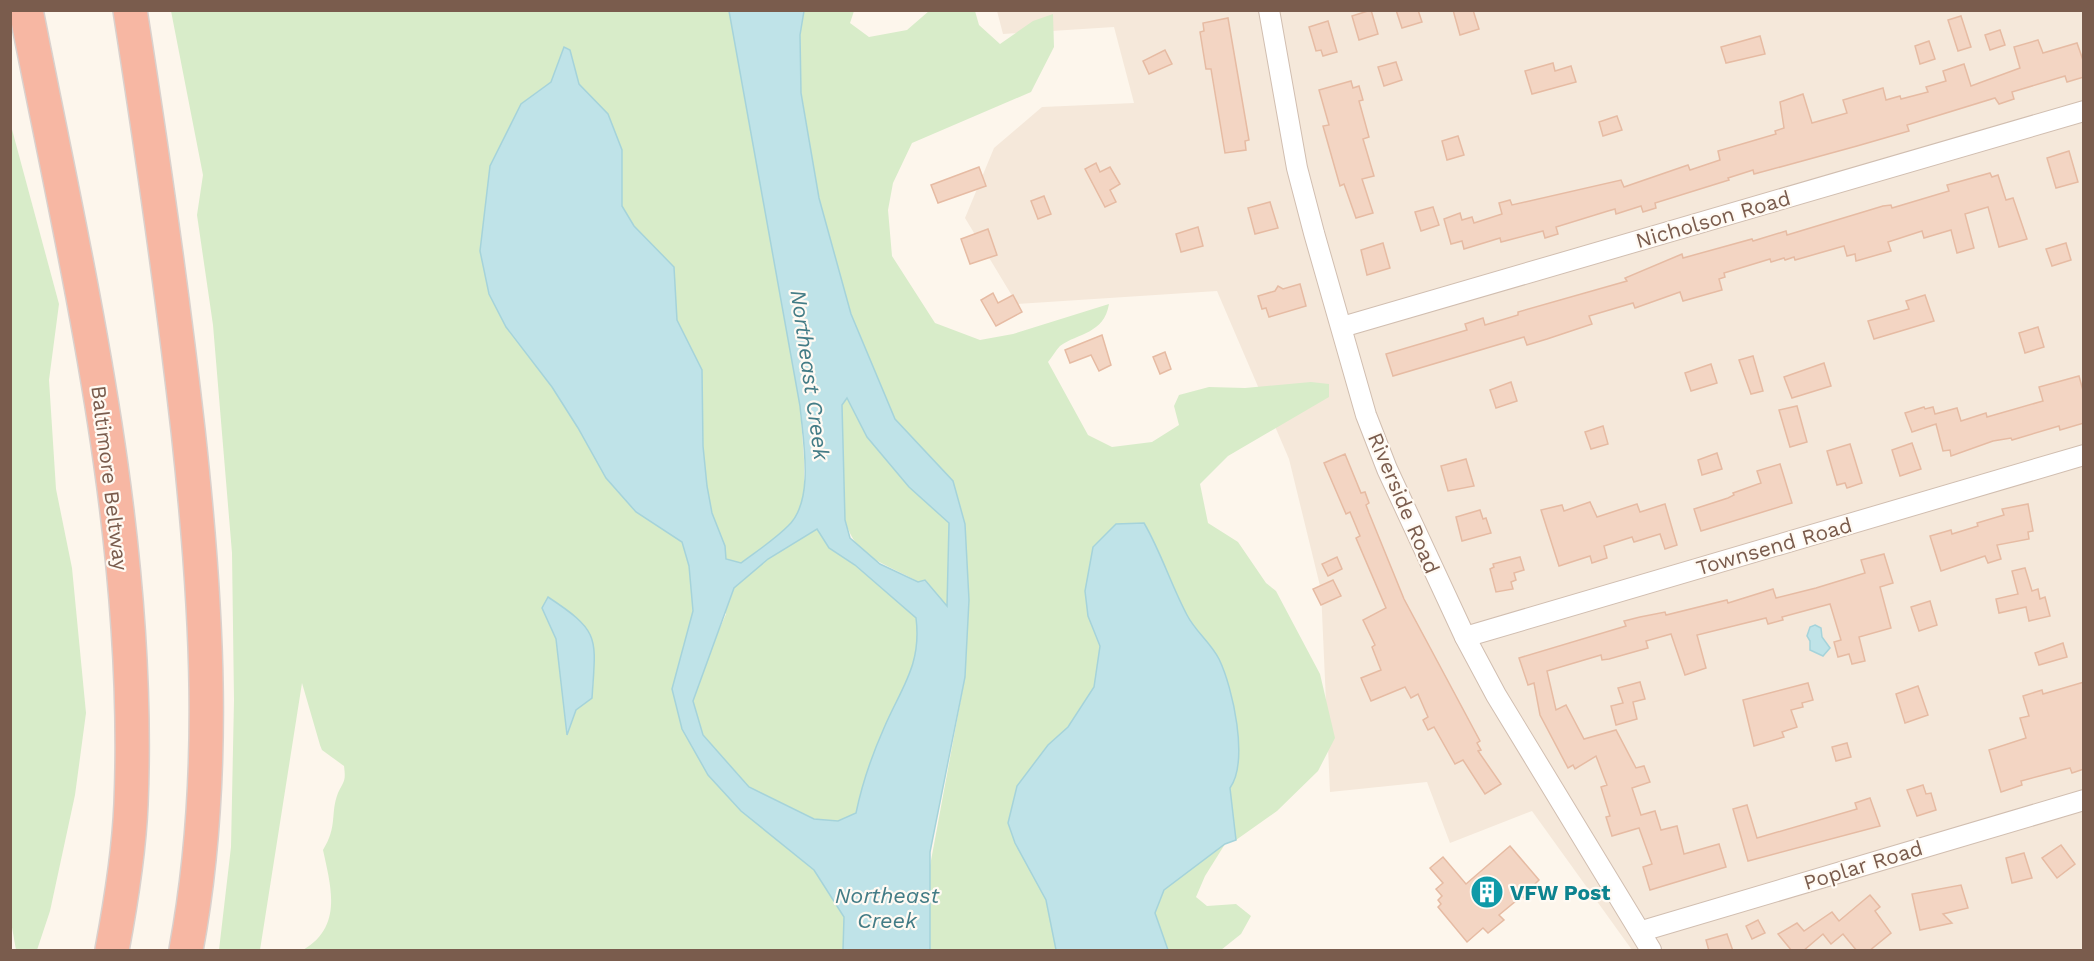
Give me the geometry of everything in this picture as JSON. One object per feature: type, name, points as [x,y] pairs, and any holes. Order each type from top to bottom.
[{"type":"highway","name":"Baltimore Beltway","points":[[26,10],[94,360],[117,507],[132,718],[131,805],[124,883],[112,951]]},
{"type":"highway","points":[[130,10],[180,353],[205,606],[207,721],[204,815],[194,910],[186,951]]},
{"type":"street","name":"Riverside Road","points":[[1269,10],[1297,168],[1366,415],[1387,469],[1464,637],[1550,788],[1642,931],[1651,951]]},
{"type":"street","name":"Nicholson Road","points":[[1342,327],[2084,111]]},
{"type":"street","name":"Townsend Road","points":[[1464,637],[2084,455]]},
{"type":"street","name":"Poplar Road","points":[[1642,931],[2084,800]]},
{"type":"shaded area","points":[[997,11],[2083,11],[2083,950],[1632,950],[1532,811],[1450,843],[1427,782],[1330,792],[1321,590],[1289,459],[1217,291],[1017,304],[965,218],[994,148],[1042,107],[1134,103],[1114,27],[1003,34]]},
{"type":"green space","points":[[171,11],[729,11],[800,406],[804,500],[829,548],[855,565],[916,618],[931,640],[857,873],[838,821],[814,819],[749,787],[703,735],[693,701],[708,655],[726,614],[682,542],[689,566],[693,611],[673,689],[741,811],[814,870],[844,917],[843,950],[303,950],[316,941],[329,918],[331,892],[323,850],[331,834],[336,800],[345,775],[344,766],[322,750],[302,683],[260,950],[219,950],[231,847],[234,700],[232,553],[213,325],[197,215],[203,175]],"holes":[[[564,47],[570,51],[579,84],[534,94],[551,82]],[[542,608],[594,671],[592,698],[576,710],[567,733],[556,639]]]},
{"type":"green space","points":[[804,11],[854,11],[850,23],[869,37],[907,30],[929,11],[975,11],[979,25],[1000,44],[1033,21],[1053,14],[1054,47],[1031,92],[912,143],[893,183],[888,210],[892,256],[935,323],[980,340],[1013,334],[1109,304],[1106,314],[1096,327],[1060,346],[1048,362],[1088,435],[1112,447],[1152,442],[1179,425],[1174,406],[1179,395],[1209,387],[1245,388],[1311,382],[1329,384],[1329,397],[1228,456],[1200,484],[1208,523],[1238,542],[1266,583],[1276,591],[1320,674],[1335,738],[1318,771],[1277,811],[1236,840],[1230,788],[1213,783],[1225,844],[1205,876],[1196,897],[1207,906],[1236,904],[1251,916],[1241,934],[1221,950],[889,950],[930,866],[965,677],[969,600],[965,525],[953,481],[895,419],[851,314],[819,198],[801,92],[800,35]]},
{"type":"green space","points":[[10,122],[59,304],[49,380],[56,489],[72,568],[86,713],[75,795],[50,911],[37,950],[16,950],[10,916]]},
{"type":"green space","points":[[847,398],[868,436],[892,466],[949,523],[947,607],[918,582],[874,559],[857,544],[850,533],[845,520],[842,405]]},
{"type":"water","name":"Northeast Creek","points":[[729,11],[804,11],[800,35],[801,93],[819,198],[851,314],[895,419],[953,481],[965,524],[969,600],[965,677],[930,852],[930,950],[843,950],[844,917],[814,870],[741,811],[708,775],[682,729],[672,689],[693,611],[689,566],[682,542],[636,512],[606,478],[552,387],[506,327],[489,294],[480,251],[490,166],[521,104],[551,82],[564,47],[570,50],[579,84],[608,114],[622,150],[622,206],[634,226],[674,267],[677,320],[702,370],[703,446],[707,486],[712,513],[725,546],[726,559],[741,563],[777,536],[796,515],[802,501],[805,469],[800,406]],"holes":[[[847,398],[867,437],[909,487],[949,523],[947,606],[925,580],[918,582],[880,564],[850,538],[845,520],[842,405]],[[817,529],[829,548],[855,565],[916,618],[916,649],[909,676],[875,749],[856,813],[838,821],[814,819],[749,787],[703,735],[693,701],[734,588],[768,559]]]},
{"type":"water","points":[[1144,523],[1187,615],[1219,659],[1234,705],[1239,743],[1236,776],[1230,788],[1236,840],[1225,844],[1164,890],[1155,913],[1168,950],[1056,950],[1046,900],[1015,843],[1008,823],[1017,786],[1048,745],[1068,727],[1094,687],[1100,646],[1088,616],[1085,591],[1093,547],[1116,524]]},
{"type":"water","points":[[548,597],[578,619],[586,628],[594,648],[592,698],[576,710],[567,735],[556,639],[542,608]]},
{"type":"water","points":[[1815,625],[1821,628],[1822,637],[1830,648],[1823,656],[1810,650],[1810,641],[1807,636],[1810,627]]},
{"type":"building","points":[[1371,10],[1378,34],[1359,40],[1352,16]]},
{"type":"building","points":[[1396,10],[1418,10],[1422,22],[1402,28]]},
{"type":"building","points":[[1453,10],[1473,10],[1479,29],[1460,35]]},
{"type":"building","points":[[1961,16],[1971,47],[1958,51],[1948,20]]},
{"type":"building","points":[[1228,18],[1249,140],[1245,141],[1246,150],[1225,153],[1211,69],[1206,69],[1200,32],[1204,31],[1203,23]]},
{"type":"building","points":[[1328,21],[1337,52],[1323,56],[1321,50],[1316,51],[1309,27]]},
{"type":"building","points":[[2000,30],[2005,45],[1990,50],[1985,35]]},
{"type":"building","points":[[1760,36],[1765,54],[1726,63],[1721,47]]},
{"type":"building","points":[[2038,40],[2043,53],[2077,43],[2084,63],[2084,77],[2067,82],[2065,76],[2012,92],[2014,99],[1999,104],[1995,98],[1907,125],[1909,131],[1754,174],[1753,170],[1728,178],[1729,180],[1655,203],[1656,208],[1643,212],[1641,206],[1616,214],[1615,209],[1608,211],[1556,227],[1558,234],[1545,238],[1543,231],[1501,242],[1500,238],[1464,249],[1462,241],[1451,244],[1444,219],[1460,213],[1462,220],[1472,217],[1474,223],[1502,214],[1499,203],[1510,200],[1512,205],[1621,180],[1624,187],[1688,165],[1690,170],[1720,160],[1718,151],[1776,134],[1775,131],[1784,128],[1780,102],[1803,94],[1812,123],[1847,113],[1843,100],[1883,88],[1886,100],[1900,96],[1901,99],[1928,92],[1926,87],[1946,81],[1943,71],[1964,64],[1971,86],[2020,68],[2014,47]]},
{"type":"building","points":[[1929,41],[1935,59],[1920,64],[1915,46]]},
{"type":"building","points":[[1165,50],[1172,64],[1149,74],[1143,61]]},
{"type":"building","points":[[1396,62],[1402,80],[1384,86],[1378,67]]},
{"type":"building","points":[[1553,63],[1555,71],[1571,66],[1576,82],[1532,94],[1525,71]]},
{"type":"building","points":[[1351,81],[1353,88],[1359,86],[1363,100],[1359,101],[1369,137],[1363,139],[1374,176],[1362,179],[1373,213],[1356,218],[1344,184],[1340,186],[1323,126],[1329,125],[1319,90]]},
{"type":"building","points":[[1617,116],[1622,130],[1603,136],[1599,122]]},
{"type":"building","points":[[1458,136],[1464,155],[1447,160],[1442,141]]},
{"type":"building","points":[[2069,151],[2078,182],[2056,188],[2047,158]]},
{"type":"building","points":[[1096,163],[1100,172],[1110,167],[1120,184],[1110,190],[1116,202],[1105,207],[1085,169]]},
{"type":"building","points":[[979,167],[986,186],[938,203],[931,185]]},
{"type":"building","points":[[1990,173],[1992,177],[1998,175],[2006,200],[2013,198],[2027,239],[1999,247],[1988,207],[1965,214],[1974,248],[1957,253],[1951,230],[1924,238],[1922,231],[1888,242],[1891,251],[1856,261],[1855,254],[1847,256],[1844,246],[1795,260],[1794,257],[1771,262],[1770,259],[1724,273],[1725,277],[1719,279],[1722,290],[1683,301],[1680,292],[1635,308],[1633,303],[1589,316],[1592,324],[1547,339],[1527,345],[1524,337],[1393,376],[1386,354],[1467,330],[1465,324],[1483,318],[1485,325],[1518,315],[1518,312],[1627,281],[1625,278],[1682,254],[1683,258],[1786,231],[1787,235],[1883,206],[1891,205],[1892,208],[1949,191],[1947,185]]},
{"type":"building","points":[[1044,196],[1051,214],[1038,219],[1031,201]]},
{"type":"building","points":[[1270,202],[1278,228],[1255,234],[1248,208]]},
{"type":"building","points":[[1433,207],[1439,225],[1421,231],[1415,212]]},
{"type":"building","points":[[1198,227],[1203,246],[1181,252],[1176,234]]},
{"type":"building","points":[[988,229],[997,255],[970,264],[961,239]]},
{"type":"building","points":[[1383,243],[1390,268],[1367,275],[1361,250]]},
{"type":"building","points":[[2066,243],[2071,260],[2052,266],[2046,249]]},
{"type":"building","points":[[1300,284],[1306,306],[1269,317],[1266,308],[1262,309],[1258,296],[1275,291],[1278,286],[1283,289]]},
{"type":"building","points":[[993,293],[998,303],[1013,295],[1022,312],[996,326],[981,300]]},
{"type":"building","points":[[1925,295],[1934,321],[1874,339],[1868,321],[1909,309],[1906,301]]},
{"type":"building","points":[[2038,327],[2044,347],[2025,353],[2019,333]]},
{"type":"building","points":[[1102,335],[1111,365],[1099,371],[1091,355],[1070,363],[1065,350]]},
{"type":"building","points":[[1165,352],[1171,369],[1160,374],[1153,357]]},
{"type":"building","points":[[1753,356],[1763,391],[1751,394],[1739,360]]},
{"type":"building","points":[[1824,363],[1831,386],[1792,398],[1784,377]]},
{"type":"building","points":[[1711,364],[1717,383],[1691,391],[1685,373]]},
{"type":"building","points":[[2079,376],[2084,394],[2084,423],[2060,430],[2059,426],[2012,440],[2011,438],[1993,441],[1951,456],[1950,450],[1943,451],[1936,424],[1912,432],[1905,413],[1924,407],[1925,409],[1933,407],[1935,414],[1957,408],[1961,421],[1986,413],[1987,417],[2043,401],[2039,387]]},
{"type":"building","points":[[1511,382],[1517,401],[1496,408],[1490,390]]},
{"type":"building","points":[[1797,406],[1807,442],[1790,447],[1779,410]]},
{"type":"building","points":[[1603,426],[1608,444],[1591,449],[1585,432]]},
{"type":"building","points":[[1912,443],[1921,469],[1900,476],[1892,450]]},
{"type":"building","points":[[1850,444],[1862,483],[1847,488],[1845,483],[1837,485],[1827,451]]},
{"type":"building","points":[[1717,453],[1722,469],[1702,475],[1698,460]]},
{"type":"building","points":[[1345,454],[1361,493],[1365,492],[1369,503],[1366,505],[1404,599],[1480,741],[1477,743],[1481,750],[1478,751],[1501,784],[1485,794],[1463,760],[1455,764],[1434,727],[1428,730],[1423,720],[1428,717],[1418,694],[1411,698],[1405,687],[1371,701],[1361,678],[1381,670],[1372,647],[1375,645],[1363,620],[1386,608],[1356,538],[1360,536],[1350,512],[1346,514],[1324,463]]},
{"type":"building","points":[[1466,459],[1474,486],[1448,491],[1441,466]]},
{"type":"building","points":[[1780,464],[1792,503],[1701,531],[1694,509],[1728,498],[1734,495],[1733,493],[1761,483],[1757,471]]},
{"type":"building","points":[[1590,502],[1597,517],[1637,504],[1640,512],[1665,504],[1677,545],[1665,549],[1660,534],[1634,542],[1632,537],[1604,546],[1607,558],[1592,563],[1590,556],[1559,566],[1541,510],[1562,505],[1564,511]]},
{"type":"building","points":[[2028,504],[2033,531],[2028,532],[2029,539],[1997,545],[2001,559],[1988,563],[1985,556],[1941,571],[1930,536],[1951,530],[1952,534],[1978,526],[1977,523],[2004,515],[2002,509]]},
{"type":"building","points":[[1480,510],[1483,519],[1486,518],[1491,533],[1462,541],[1456,517]]},
{"type":"building","points":[[1884,554],[1893,583],[1880,587],[1891,628],[1859,637],[1865,661],[1852,664],[1849,654],[1838,657],[1834,642],[1841,640],[1830,604],[1782,617],[1783,620],[1768,624],[1766,618],[1697,635],[1706,668],[1685,675],[1671,634],[1646,641],[1648,648],[1609,659],[1602,660],[1601,655],[1547,671],[1556,710],[1566,705],[1584,739],[1616,730],[1636,768],[1644,766],[1650,782],[1632,788],[1641,815],[1655,811],[1661,830],[1677,826],[1684,854],[1719,844],[1726,867],[1650,890],[1643,867],[1652,864],[1639,828],[1612,836],[1606,817],[1610,816],[1601,787],[1607,785],[1596,756],[1575,769],[1573,765],[1568,768],[1540,715],[1534,683],[1528,685],[1519,658],[1626,626],[1624,621],[1640,617],[1665,612],[1666,615],[1727,600],[1728,603],[1773,589],[1776,598],[1816,588],[1865,573],[1861,560]]},
{"type":"building","points":[[1337,557],[1342,569],[1328,576],[1322,564]]},
{"type":"building","points":[[1520,557],[1524,570],[1514,573],[1516,580],[1511,582],[1513,589],[1496,592],[1490,569],[1494,567],[1493,564]]},
{"type":"building","points":[[2025,568],[2032,591],[2038,589],[2040,599],[2045,597],[2050,616],[2029,621],[2026,607],[1999,613],[1996,599],[2018,594],[2012,571]]},
{"type":"building","points":[[1333,580],[1341,596],[1321,605],[1313,589]]},
{"type":"building","points":[[1930,601],[1937,625],[1919,631],[1911,607]]},
{"type":"building","points":[[2063,643],[2067,657],[2039,665],[2035,653]]},
{"type":"building","points":[[1640,682],[1645,699],[1633,702],[1637,719],[1616,725],[1611,706],[1623,703],[1618,688]]},
{"type":"building","points":[[2084,682],[2084,769],[2072,773],[2070,768],[2021,781],[2022,785],[2001,792],[1989,750],[2026,738],[2020,718],[2029,716],[2023,696],[2042,690],[2043,694]]},
{"type":"building","points":[[1808,683],[1813,700],[1802,703],[1803,707],[1791,710],[1797,727],[1782,732],[1784,737],[1754,746],[1743,700]]},
{"type":"building","points":[[1918,686],[1928,715],[1905,723],[1896,694]]},
{"type":"building","points":[[1847,743],[1851,757],[1836,761],[1832,747]]},
{"type":"building","points":[[1923,785],[1926,794],[1931,793],[1936,810],[1917,816],[1907,790]]},
{"type":"building","points":[[1870,798],[1880,826],[1748,861],[1733,809],[1747,805],[1757,838],[1857,809],[1855,803]]},
{"type":"building","points":[[2061,845],[2075,864],[2057,878],[2042,858]]},
{"type":"building","name":"VFW Post","points":[[1510,846],[1539,880],[1535,884],[1539,889],[1526,900],[1522,896],[1499,915],[1504,920],[1488,933],[1483,928],[1467,942],[1438,907],[1441,904],[1438,900],[1442,896],[1436,889],[1443,883],[1430,868],[1443,857],[1466,884]]},
{"type":"building","points":[[2024,853],[2032,878],[2012,883],[2006,858]]},
{"type":"building","points":[[1961,885],[1968,908],[1943,914],[1952,923],[1920,930],[1912,894]]},
{"type":"building","points":[[1870,895],[1880,907],[1875,911],[1891,933],[1869,951],[1857,951],[1843,934],[1831,944],[1823,934],[1803,951],[1792,951],[1778,934],[1797,923],[1804,931],[1832,912],[1839,921]]},
{"type":"building","points":[[1758,920],[1765,933],[1752,939],[1746,926]]},
{"type":"building","points":[[1727,934],[1733,951],[1709,951],[1706,940]]},
{"type":"place","name":"VFW Post","points":[[1487,892]]}]
